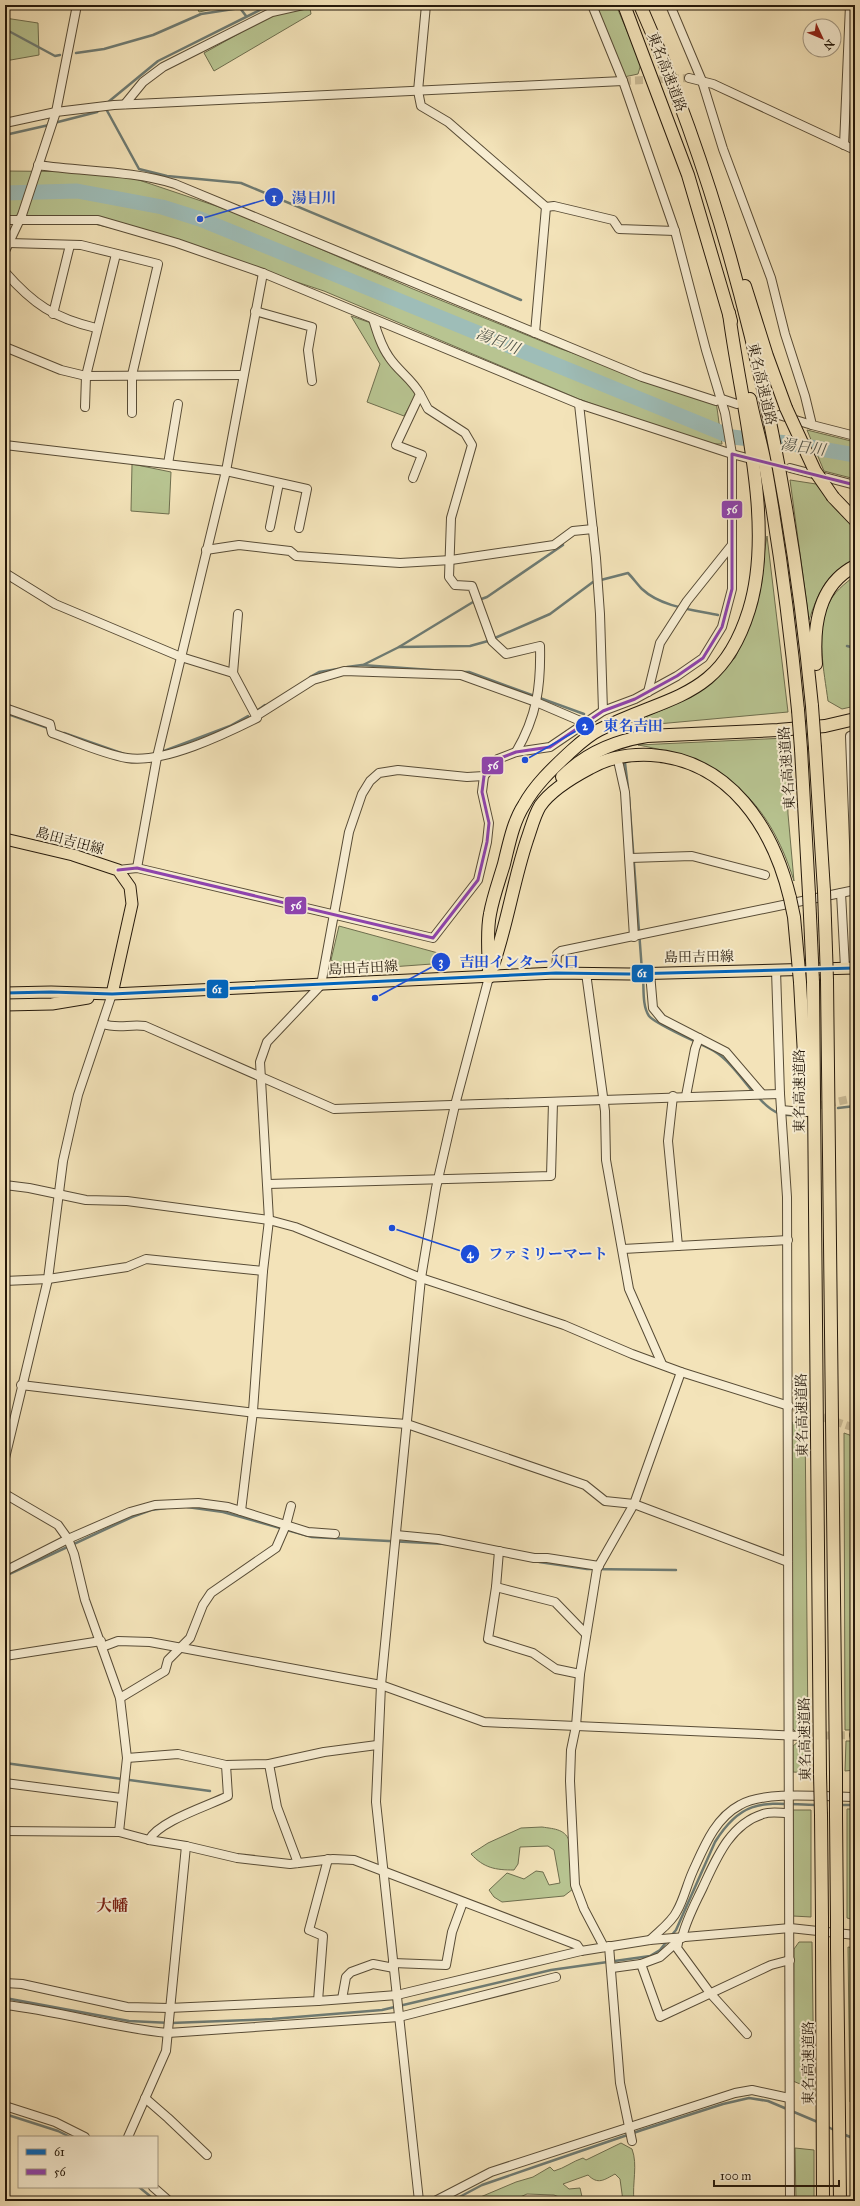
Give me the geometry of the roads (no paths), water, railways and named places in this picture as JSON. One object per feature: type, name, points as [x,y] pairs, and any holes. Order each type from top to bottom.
[{"type":"highway","name":"東名高速道路","points":[[624,5],[668,116],[688,175],[729,313],[744,409],[764,458],[787,606],[798,710],[813,982],[824,2093],[822,2150],[823,2201]]},
{"type":"highway","name":"東名高速道路","points":[[640,5],[701,165],[778,413],[778,462],[795,559],[816,706],[827,980],[840,2201]]},
{"type":"highway","points":[[701,165],[748,294],[767,356],[778,413],[833,497],[855,520]]},
{"type":"highway","points":[[488,977],[489,915],[513,830],[523,806],[535,789],[555,766],[584,739],[599,730],[671,701],[700,685],[718,668],[735,646],[753,595],[757,555],[757,507],[749,456],[744,409]]},
{"type":"highway","points":[[816,706],[816,629],[821,607],[826,592],[832,584],[846,571],[855,566]]},
{"type":"highway","points":[[565,757],[597,740],[628,732],[804,721],[855,712]]},
{"type":"highway","points":[[488,977],[500,945],[522,856],[541,806],[552,788],[568,771],[604,747],[624,740],[648,736],[825,726],[855,719]]},
{"type":"highway","points":[[541,806],[561,786],[598,763],[611,759],[646,755],[667,757],[688,763],[724,783],[750,808],[766,831],[777,854],[794,917],[800,982],[815,1236]]},
{"type":"main road","name":"島田吉田線","points":[[5,839],[74,855],[118,870],[130,887],[132,904],[112,994]]},
{"type":"main road","name":"島田吉田線","points":[[5,993],[51,992],[112,994],[556,973],[629,974],[852,968]]},
{"type":"main road","name":"島田吉田線","points":[[5,1005],[52,1004],[112,994]]},
{"type":"street","points":[[5,251],[21,217],[55,115],[76,5],[87,5]]},
{"type":"street","points":[[125,104],[143,82],[163,67],[272,12],[303,5]]},
{"type":"street","points":[[426,5],[418,91],[421,106],[448,122],[546,207],[554,206],[613,220],[619,228],[675,231]]},
{"type":"street","points":[[118,870],[137,868],[433,938],[478,880],[487,842],[489,823],[482,792],[484,776],[498,759],[516,752],[550,747],[603,711],[648,692],[703,658],[722,627],[732,589],[732,452],[725,413],[706,350],[675,231],[623,81],[592,5]]},
{"type":"street","points":[[670,5],[702,81],[724,149],[771,278],[785,334],[805,396],[812,425]]},
{"type":"street","points":[[844,146],[850,5]]},
{"type":"street","points":[[689,78],[702,81],[855,150]]},
{"type":"street","points":[[5,123],[110,105],[623,81]]},
{"type":"street","points":[[38,165],[116,172],[158,179],[174,184],[642,377],[716,401],[722,400],[744,409]]},
{"type":"street","points":[[535,333],[546,207]]},
{"type":"street","points":[[5,220],[21,217],[98,220],[177,242],[263,273],[579,404],[749,456]]},
{"type":"street","points":[[9,243],[81,245],[158,264],[132,375],[132,413]]},
{"type":"street","points":[[53,314],[70,245]]},
{"type":"street","points":[[85,407],[86,376],[96,328],[116,254]]},
{"type":"street","points":[[5,272],[23,292],[53,314],[72,322],[96,328]]},
{"type":"street","points":[[137,868],[157,755],[226,471],[254,311],[263,273]]},
{"type":"street","points":[[254,311],[312,327],[308,350],[312,381]]},
{"type":"street","points":[[373,319],[378,336],[389,358],[416,386],[428,409],[465,433],[472,446],[451,518],[451,560],[449,577],[456,585],[472,586],[491,638],[506,654],[540,646],[541,673],[536,702],[527,732],[516,752]]},
{"type":"street","points":[[5,348],[61,370],[86,376],[243,375]]},
{"type":"street","points":[[413,478],[422,455],[396,445],[420,394]]},
{"type":"street","points":[[168,464],[178,404]]},
{"type":"street","points":[[579,404],[598,575],[603,711]]},
{"type":"street","points":[[778,413],[812,425],[855,436]]},
{"type":"street","points":[[5,445],[226,471],[307,489],[299,528]]},
{"type":"street","points":[[790,468],[855,485]]},
{"type":"street","points":[[270,527],[279,483]]},
{"type":"street","points":[[206,550],[239,545],[290,551],[296,556],[400,563],[451,560],[554,545],[573,531],[593,529]]},
{"type":"street","points":[[648,692],[660,643],[686,602],[712,567],[731,546]]},
{"type":"street","points":[[5,573],[55,604],[181,657],[233,674]]},
{"type":"street","points":[[238,614],[233,674],[256,716]]},
{"type":"street","points":[[5,708],[50,724],[52,733],[126,758],[157,755],[224,734],[257,718],[256,716],[313,680],[344,671],[462,675],[536,702],[585,723]]},
{"type":"street","points":[[855,734],[850,736],[853,781],[855,868]]},
{"type":"street","points":[[619,765],[625,792],[631,858],[634,937]]},
{"type":"street","points":[[241,1511],[253,1411],[263,1271],[269,1220],[262,1076],[260,1062],[267,1042],[321,985],[349,832],[362,794],[370,781],[379,773],[398,770],[467,777],[484,776]]},
{"type":"street","points":[[631,858],[692,856],[765,876]]},
{"type":"street","points":[[556,973],[557,954],[561,951],[645,935],[855,890]]},
{"type":"street","points":[[841,893],[852,968],[855,977]]},
{"type":"street","points":[[776,970],[780,1094],[787,1197],[788,1240],[789,1736],[787,1797],[790,1928],[788,2115],[790,2201]]},
{"type":"street","points":[[586,973],[602,1100],[605,1111],[606,1160],[623,1249],[629,1290],[662,1364]]},
{"type":"street","points":[[649,973],[653,1008],[662,1019],[726,1052],[762,1094]]},
{"type":"street","points":[[419,2201],[376,1802],[381,1685],[420,1278],[438,1178],[454,1105],[488,977]]},
{"type":"street","points":[[5,1458],[9,1421],[22,1385],[48,1279],[60,1195],[63,1161],[78,1095],[112,994]]},
{"type":"street","points":[[103,1024],[113,1027],[134,1024],[145,1026],[262,1076],[334,1109],[553,1102],[673,1096],[780,1094]]},
{"type":"street","points":[[686,1096],[695,1047],[699,1039]]},
{"type":"street","points":[[673,1096],[668,1141],[678,1246]]},
{"type":"street","points":[[268,1184],[551,1176],[553,1102]]},
{"type":"street","points":[[781,1110],[792,1111]]},
{"type":"street","points":[[5,1185],[29,1188],[86,1200],[127,1201],[269,1220],[295,1227],[420,1278],[564,1325],[632,1354],[681,1372],[789,1406]]},
{"type":"street","points":[[623,1249],[788,1240]]},
{"type":"street","points":[[5,1281],[48,1279],[127,1267],[146,1259],[263,1271]]},
{"type":"street","points":[[632,2140],[628,2128],[620,2083],[611,1955],[584,1909],[575,1885],[570,1781],[571,1750],[576,1726],[580,1674],[597,1570],[634,1504],[681,1372]]},
{"type":"street","points":[[22,1385],[253,1411],[256,1413],[407,1424],[585,1485],[605,1501],[634,1504],[788,1562]]},
{"type":"street","points":[[5,1494],[58,1525],[74,1554],[85,1600],[120,1698],[127,1758],[121,1798],[119,1832]]},
{"type":"street","points":[[5,1571],[130,1512],[155,1505],[198,1502],[241,1511],[308,1532],[335,1534]]},
{"type":"street","points":[[120,1698],[164,1671],[168,1660],[190,1638],[203,1606],[211,1593],[276,1548],[286,1525],[291,1506]]},
{"type":"street","points":[[396,1536],[438,1539],[499,1554],[547,1558],[597,1570]]},
{"type":"street","points":[[499,1554],[496,1587],[488,1638],[533,1653],[556,1670],[580,1674]]},
{"type":"street","points":[[496,1587],[555,1602],[586,1634]]},
{"type":"street","points":[[5,1656],[118,1641],[150,1642],[381,1685],[484,1722],[802,1736]]},
{"type":"street","points":[[127,1758],[178,1754],[226,1765],[269,1764],[338,1750],[378,1745]]},
{"type":"street","points":[[269,1764],[277,1807],[298,1863]]},
{"type":"street","points":[[149,1840],[153,1834],[166,1825],[228,1796],[226,1765]]},
{"type":"street","points":[[5,1783],[121,1798]]},
{"type":"street","points":[[650,1940],[677,1912],[689,1878],[706,1841],[727,1815],[740,1804],[754,1799],[787,1797],[855,1798]]},
{"type":"street","points":[[747,2034],[710,1993],[677,1948],[686,1922],[699,1894],[720,1852],[730,1837],[744,1823],[764,1813],[788,1811]]},
{"type":"street","points":[[5,1831],[119,1832],[149,1840],[186,1846],[237,1858],[290,1864],[328,1859],[354,1860],[577,1945],[581,1951]]},
{"type":"street","points":[[128,2136],[166,2051],[186,1846]]},
{"type":"street","points":[[318,2001],[323,1936],[309,1930],[328,1859]]},
{"type":"street","points":[[342,1999],[346,1977],[352,1972],[372,1964],[394,1966],[446,1965],[452,1932],[463,1902]]},
{"type":"street","points":[[5,1983],[22,1984],[127,2007],[169,2013],[397,1995],[581,1951],[650,1940],[680,1939],[790,1928],[855,1935]]},
{"type":"street","points":[[612,1966],[641,1964],[660,1957],[680,1939]]},
{"type":"street","points":[[641,1964],[660,2017],[771,1965],[790,1960]]},
{"type":"street","points":[[5,2005],[28,2007],[133,2030],[168,2031],[399,2017],[556,1978]]},
{"type":"street","points":[[435,2201],[491,2172],[735,2093],[752,2090],[789,2101]]},
{"type":"street","points":[[145,2098],[207,2156]]},
{"type":"street","points":[[5,2106],[55,2122],[83,2136]]},
{"type":"street","points":[[154,2188],[170,2201]]},
{"type":"waterway","points":[[107,103],[158,61],[262,9],[279,5]]},
{"type":"waterway","points":[[76,53],[104,49],[153,35],[201,14],[240,8],[246,16]]},
{"type":"waterway","points":[[5,29],[55,56],[60,55]]},
{"type":"waterway","points":[[105,107],[139,169],[167,176],[241,183],[521,300]]},
{"type":"waterway","points":[[54,123],[97,112],[100,109]]},
{"type":"waterway","points":[[5,135],[49,125]]},
{"type":"waterway","name":"湯日川","points":[[5,193],[77,191],[162,207],[200,219],[732,437],[787,443],[855,455]]},
{"type":"waterway","points":[[363,665],[399,647],[473,602],[487,597],[563,545]]},
{"type":"waterway","points":[[399,647],[470,646],[488,641],[550,614],[593,582],[628,573],[642,589],[659,600],[678,607],[718,615]]},
{"type":"waterway","points":[[847,646],[855,648]]},
{"type":"waterway","points":[[347,667],[362,665],[445,671]]},
{"type":"waterway","points":[[310,677],[319,672],[338,669]]},
{"type":"waterway","points":[[462,672],[469,672],[584,714]]},
{"type":"waterway","points":[[258,710],[265,705]]},
{"type":"waterway","points":[[5,713],[48,728]]},
{"type":"waterway","points":[[164,751],[230,726],[248,716]]},
{"type":"waterway","points":[[64,733],[124,754]]},
{"type":"waterway","points":[[625,763],[628,788]]},
{"type":"waterway","points":[[629,797],[642,971]]},
{"type":"waterway","points":[[643,976],[644,1002],[649,1016],[660,1024],[720,1055],[736,1070],[754,1093]]},
{"type":"waterway","points":[[758,1097],[763,1103],[774,1111],[784,1115],[805,1114]]},
{"type":"waterway","points":[[838,1108],[855,1106]]},
{"type":"waterway","points":[[187,1507],[223,1512],[312,1537],[446,1544]]},
{"type":"waterway","points":[[5,1576],[132,1517],[151,1510],[166,1508]]},
{"type":"waterway","points":[[539,1562],[587,1569],[676,1570]]},
{"type":"waterway","points":[[5,1763],[210,1791]]},
{"type":"waterway","points":[[671,1936],[676,1930],[715,1842],[736,1816],[747,1809],[771,1804],[817,1805]]},
{"type":"waterway","points":[[840,1805],[855,1805]]},
{"type":"waterway","points":[[5,1998],[129,2021],[171,2023],[272,2019],[382,2010],[551,1970],[650,1956],[660,1950],[667,1941]]},
{"type":"waterway","points":[[452,2201],[482,2185],[642,2130],[723,2104],[749,2098],[768,2101],[820,2123]]},
{"type":"waterway","points":[[5,2114],[58,2131],[68,2136]]},
{"type":"waterway","points":[[826,2126],[836,2131]]},
{"type":"waterway","points":[[843,2134],[855,2139]]},
{"type":"waterway","points":[[140,2188],[156,2201]]},
{"type":"tunnel","points":[[623,81],[689,78]]},
{"type":"tunnel","points":[[792,1111],[855,1098]]},
{"type":"tunnel","points":[[789,1406],[855,1428]]},
{"type":"tunnel","points":[[801,1736],[854,1735]]},
{"type":"place","name":"湯日川","points":[[200,219]]},
{"type":"place","name":"東名吉田","points":[[525,760]]},
{"type":"place","name":"吉田インター入口","points":[[375,998]]},
{"type":"place","name":"ファミリーマート","points":[[392,1228]]},
{"type":"district","name":"大幡","points":[[112,1905]]}]
